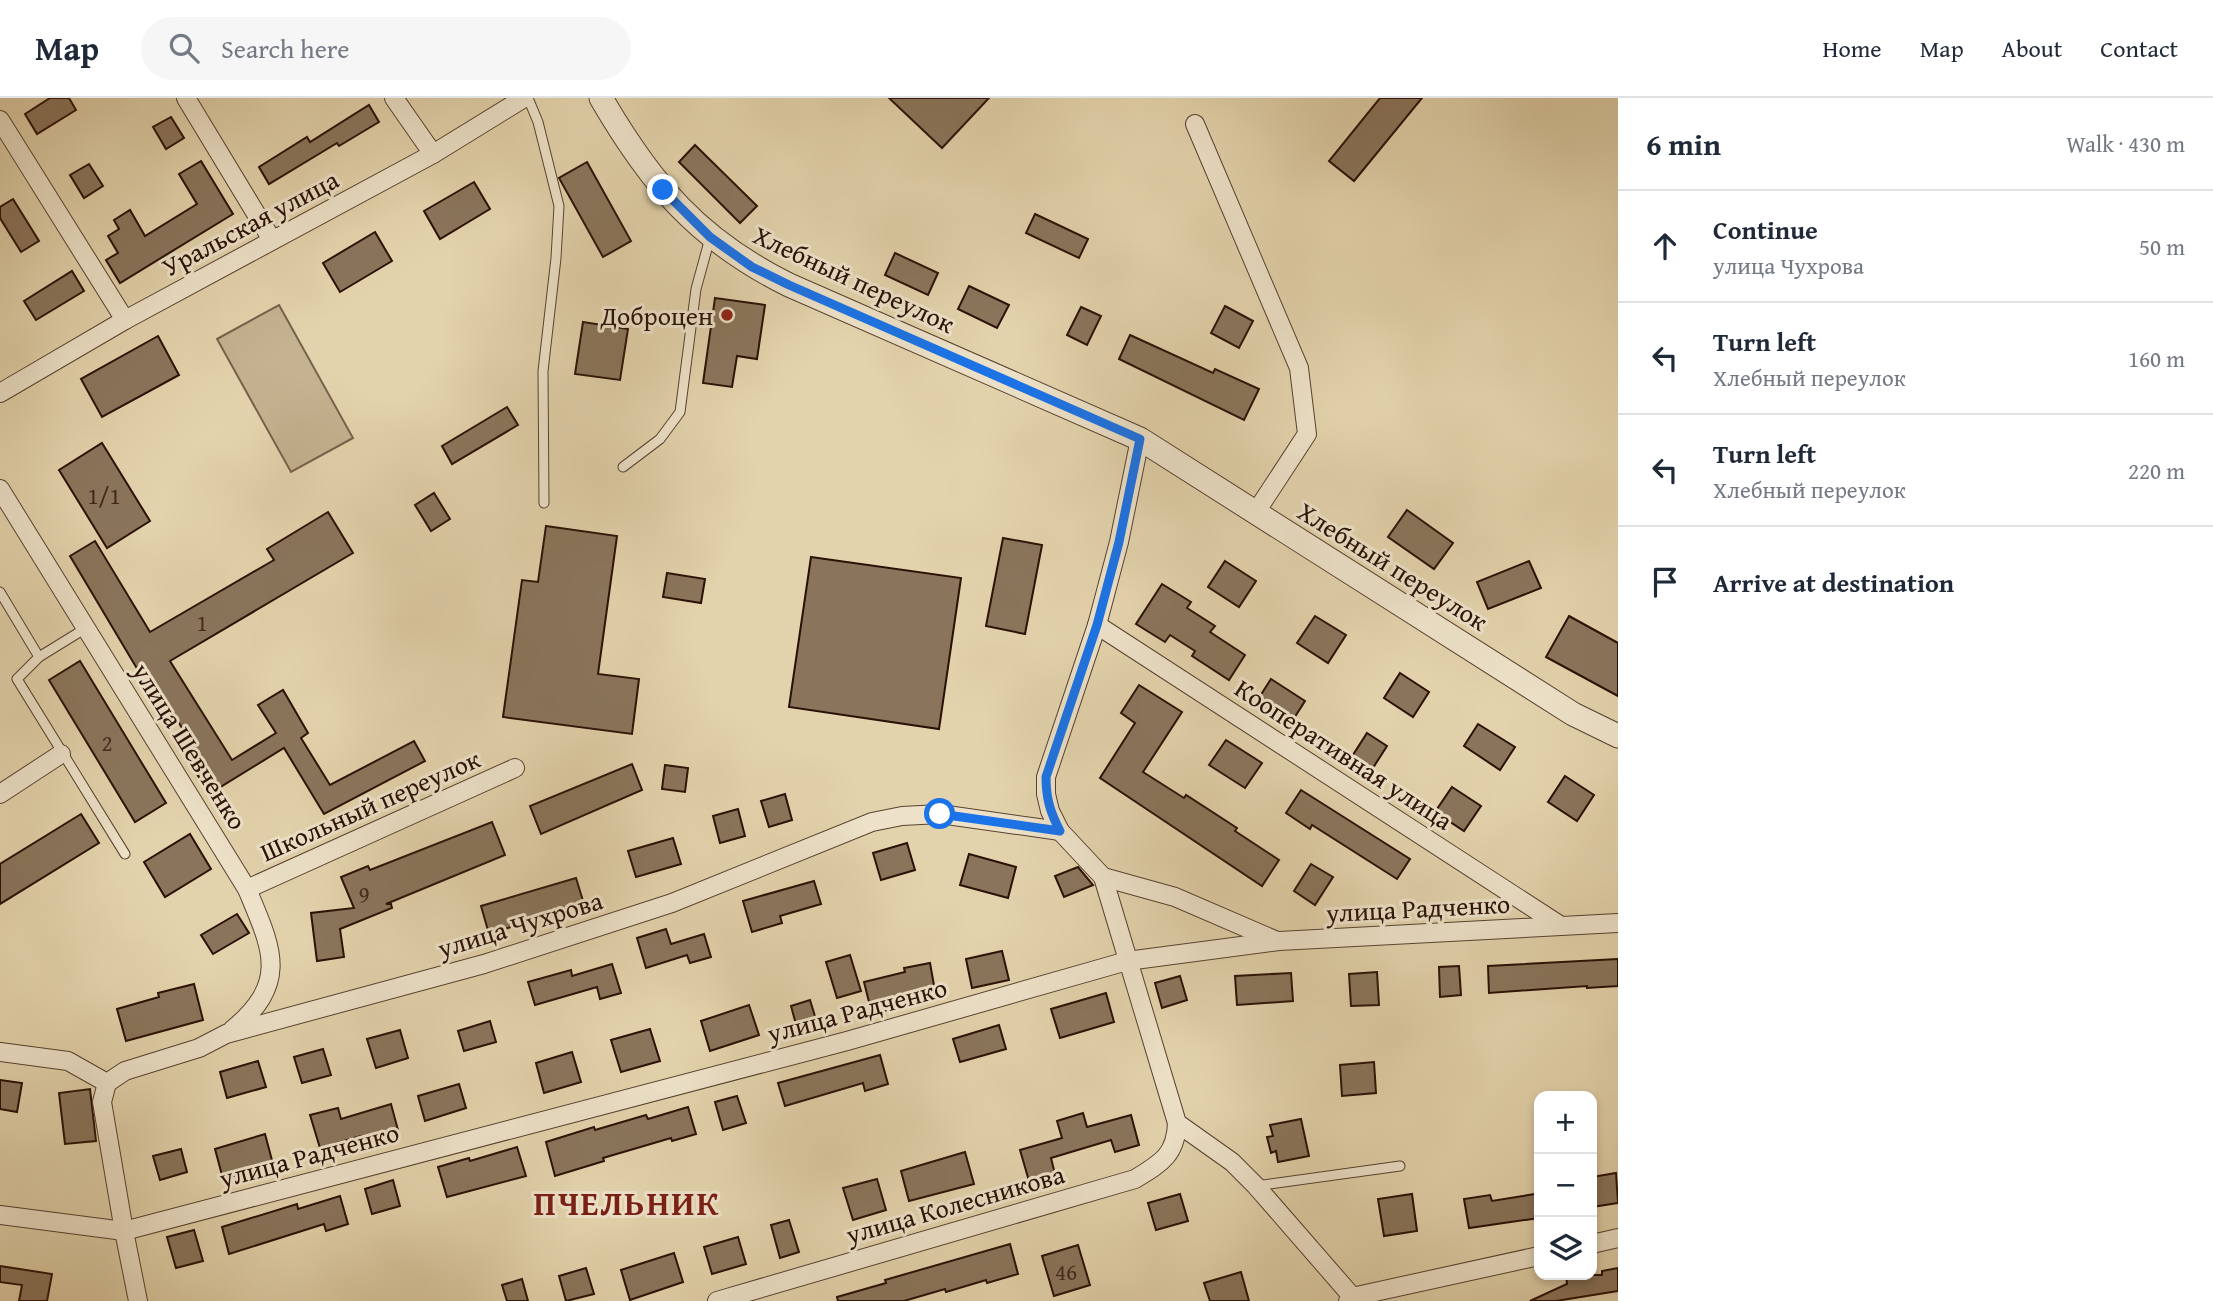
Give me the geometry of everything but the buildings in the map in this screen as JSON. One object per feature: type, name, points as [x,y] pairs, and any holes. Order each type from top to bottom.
[{"type":"street","points":[[186,98],[272,240]]},
{"type":"street","points":[[394,98],[433,155]]},
{"type":"street","name":"Уральская улица","points":[[0,393],[125,320],[433,155],[526,98]]},
{"type":"street","name":"Хлебный переулок","points":[[601,98],[628,144],[663,190],[710,237],[752,267],[1140,439],[1573,713],[1618,736]]},
{"type":"street","points":[[0,120],[125,320]]},
{"type":"street","points":[[1195,124],[1299,369],[1307,434],[1256,512]]},
{"type":"street","points":[[1140,439],[1119,542],[1097,625],[1046,777],[1046,794],[1050,811],[1060,831],[1103,877],[1177,1123],[1232,1162],[1256,1186],[1352,1299],[1534,1257]]},
{"type":"street","name":"улица Шевченко","points":[[0,489],[247,889],[267,937],[271,967],[264,996],[251,1014],[226,1034]]},
{"type":"street","name":"Кооперативная улица","points":[[1097,625],[1562,926]]},
{"type":"street","points":[[0,794],[61,754]]},
{"type":"street","name":"Школьный переулок","points":[[247,889],[515,768]]},
{"type":"street","name":"улица Чухрова","points":[[107,1083],[125,1071],[199,1048],[226,1034],[497,960],[672,903],[872,822],[902,816],[940,814],[1060,831]]},
{"type":"street","points":[[1103,877],[1175,897],[1279,941]]},
{"type":"street","name":"улица Радченко","points":[[124,1231],[847,1041],[1128,961],[1279,941],[1618,923]]},
{"type":"street","points":[[0,1052],[68,1061],[107,1083],[102,1102],[138,1301]]},
{"type":"street","name":"улица Колесникова","points":[[717,1301],[1135,1179],[1159,1164],[1171,1150],[1176,1140],[1177,1123]]},
{"type":"street","points":[[0,1215],[124,1231]]},
{"type":"street","points":[[1597,1243],[1618,1238]]},
{"type":"lane","points":[[526,98],[538,122],[559,206],[543,371],[544,502]]},
{"type":"lane","points":[[623,467],[660,439],[680,412],[695,289],[710,237]]},
{"type":"lane","points":[[0,592],[39,657]]},
{"type":"lane","points":[[86,628],[39,657],[17,679],[125,854]]},
{"type":"lane","points":[[1256,1186],[1400,1166]]},
{"type":"shaded area","points":[[279,305],[353,438],[291,472],[217,339]]},
{"type":"place","name":"Доброцен","points":[[727,315]]},
{"type":"district","name":"ПЧЕЛЬНИК","points":[[627,1203]]},
{"type":"route","points":[[663,190],[710,237],[752,267],[1140,439],[1119,542],[1097,625],[1046,777],[1050,811],[1060,831],[940,814]]}]
